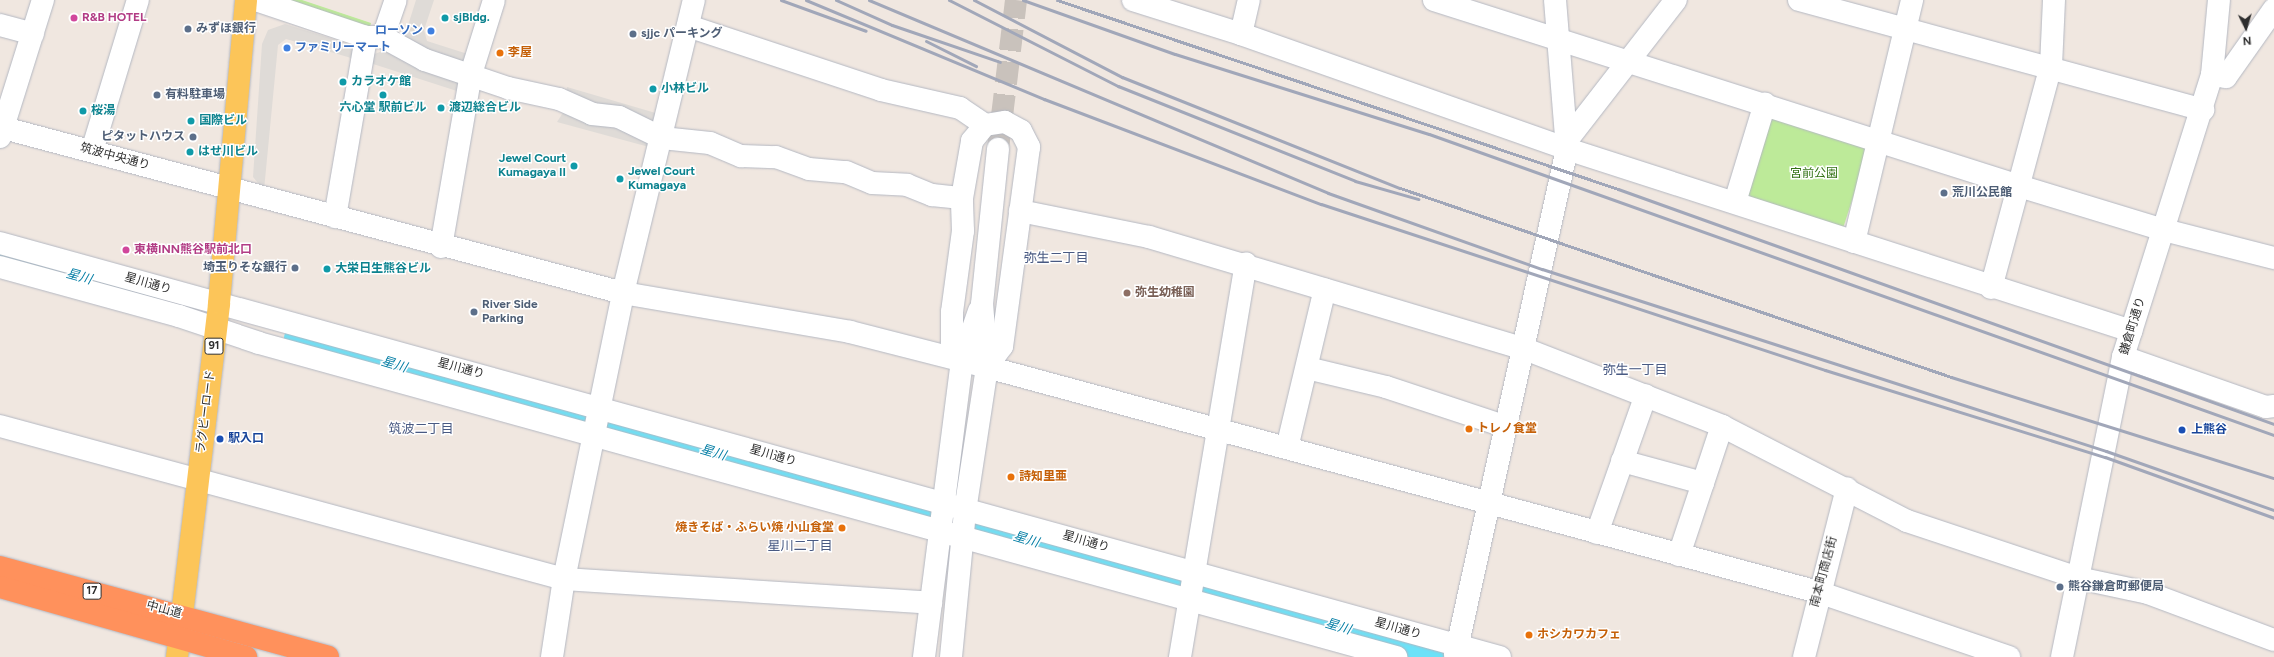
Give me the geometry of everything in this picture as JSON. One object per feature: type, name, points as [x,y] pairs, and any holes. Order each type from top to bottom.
[{"type":"highway","name":"中山道","points":[[0,567],[183,615],[328,657]]},
{"type":"highway","name":"中山道","points":[[0,586],[179,648],[246,657]]},
{"type":"main road","name":"ラグビーロード","points":[[179,648],[219,303],[246,0]]},
{"type":"street","points":[[1,130],[43,0]]},
{"type":"street","points":[[92,151],[138,0]]},
{"type":"street","points":[[256,0],[375,37],[425,60],[471,74],[508,88],[559,99],[592,114],[619,117],[662,138],[710,144],[741,156],[776,158],[808,169],[846,172],[872,183],[907,185],[932,195],[962,198]]},
{"type":"street","points":[[335,217],[375,37],[396,0]]},
{"type":"street","points":[[441,247],[471,74],[494,0]]},
{"type":"street","points":[[552,657],[564,578],[623,293],[662,138],[694,0]]},
{"type":"street","points":[[1133,0],[1241,34],[1991,288],[2131,331]]},
{"type":"street","points":[[1241,34],[1249,0]]},
{"type":"street","points":[[1434,0],[1879,139],[2019,186],[2164,230],[2274,258]]},
{"type":"street","points":[[1457,651],[1488,502],[1525,349],[1568,144],[1557,39],[1555,0]]},
{"type":"street","points":[[1568,144],[1676,0]]},
{"type":"street","points":[[1800,0],[1905,29],[2050,66],[2203,110]]},
{"type":"street","points":[[1854,242],[1912,0]]},
{"type":"street","points":[[1991,288],[2050,66],[2054,0]]},
{"type":"street","name":"鎌倉町通り","points":[[2062,657],[2123,357],[2203,110],[2212,75],[2219,0]]},
{"type":"street","points":[[2212,75],[2226,77],[2274,8]]},
{"type":"street","points":[[0,25],[33,34]]},
{"type":"street","points":[[688,26],[881,90],[960,108],[985,125]]},
{"type":"street","points":[[1735,202],[1765,103]]},
{"type":"street","points":[[962,360],[952,342],[963,231],[962,198],[972,141],[985,125],[1005,122],[1026,138],[1029,147],[1002,346],[987,366]]},
{"type":"street","name":"筑波中央通り","points":[[1,130],[92,151],[441,247],[623,293],[850,332],[987,366],[1217,430],[1818,592],[2009,657]]},
{"type":"street","points":[[951,657],[966,510],[987,366],[982,304],[998,149]]},
{"type":"street","points":[[1020,211],[1149,237],[1246,264],[1525,349],[1646,395],[1722,426],[1847,488],[1907,521],[2078,578],[2148,593],[2274,640]]},
{"type":"street","name":"星川通り","points":[[0,243],[600,407],[943,504],[1192,572],[1457,651],[1500,657]]},
{"type":"street","points":[[1180,657],[1192,572],[1246,264]]},
{"type":"street","name":"星川通り","points":[[0,267],[939,533],[963,537],[1188,598],[1396,657]]},
{"type":"street","points":[[1287,448],[1325,289]]},
{"type":"street","points":[[924,657],[962,360],[982,304]]},
{"type":"street","points":[[2123,357],[2266,407],[2274,406]]},
{"type":"street","points":[[1307,368],[1386,386],[1507,427]]},
{"type":"street","points":[[1597,533],[1646,395]]},
{"type":"street","points":[[0,426],[564,578],[931,603]]},
{"type":"street","points":[[1679,555],[1722,426]]},
{"type":"street","points":[[1622,461],[1703,483]]},
{"type":"street","name":"南本町商店街","points":[[1804,657],[1818,592],[1847,488]]},
{"type":"green space","points":[[287,0],[302,0],[371,23],[370,27]]},
{"type":"green space","name":"宮前公園","points":[[1769,113],[1870,146],[1843,229],[1742,197]]},
{"type":"shaded area","points":[[416,0],[434,0],[424,30],[427,41],[474,56],[465,63],[458,64],[404,38]]},
{"type":"shaded area","points":[[285,24],[352,45],[358,60],[286,39],[278,45],[264,190],[253,177],[262,44],[268,30]]},
{"type":"shaded area","points":[[385,50],[459,81],[460,92],[367,62],[372,55]]},
{"type":"shaded area","points":[[567,87],[659,114],[649,124],[566,93]]},
{"type":"shaded area","points":[[564,111],[645,136],[649,147],[557,122]]},
{"type":"waterway","name":"星川","points":[[0,255],[145,295]]},
{"type":"waterway","name":"星川","points":[[298,338],[582,417]]},
{"type":"waterway","name":"星川","points":[[611,425],[1441,656]]},
{"type":"tunnel","points":[[998,149],[1016,0]]},
{"type":"railway","points":[[781,0],[866,31]]},
{"type":"railway","points":[[806,0],[1044,99],[1321,204],[1825,370],[2105,457],[2274,518]]},
{"type":"railway","points":[[836,0],[892,25],[1000,62]]},
{"type":"railway","points":[[869,0],[1328,193],[1542,269],[2106,451],[2274,510]]},
{"type":"railway","points":[[949,0],[1118,86],[1355,181],[1418,199]]},
{"type":"railway","points":[[974,0],[1122,77],[1400,188],[1951,377],[2274,478]]},
{"type":"railway","points":[[1023,0],[1175,54],[1429,134],[2274,435]]},
{"type":"railway","points":[[1057,0],[1618,189],[2274,424]]},
{"type":"railway","points":[[926,41],[976,66]]},
{"type":"place","name":"R&B HOTEL","points":[[74,18]]},
{"type":"place","name":"sjBldg.","points":[[445,18]]},
{"type":"place","name":"みずほ銀行","points":[[188,29]]},
{"type":"place","name":"ローソン","points":[[431,31]]},
{"type":"place","name":"sjjc パーキング","points":[[633,34]]},
{"type":"place","name":"ファミリーマート","points":[[287,48]]},
{"type":"place","name":"李屋","points":[[500,53]]},
{"type":"place","name":"カラオケ館","points":[[343,82]]},
{"type":"place","name":"小林ビル","points":[[653,89]]},
{"type":"place","name":"有料駐車場","points":[[157,95]]},
{"type":"place","name":"六心堂 駅前ビル","points":[[383,95]]},
{"type":"place","name":"渡辺総合ビル","points":[[441,108]]},
{"type":"place","name":"桜湯","points":[[83,111]]},
{"type":"place","name":"国際ビル","points":[[191,121]]},
{"type":"place","name":"ピタットハウス","points":[[193,137]]},
{"type":"place","name":"はせ川ビル","points":[[190,152]]},
{"type":"place","name":"Jewel Court Kumagaya II","points":[[574,166]]},
{"type":"place","name":"Jewel Court Kumagaya","points":[[620,179]]},
{"type":"place","name":"荒川公民館","points":[[1944,193]]},
{"type":"place","name":"東横INN熊谷駅前北口","points":[[126,250]]},
{"type":"place","name":"埼玉りそな銀行","points":[[295,268]]},
{"type":"place","name":"大栄日生熊谷ビル","points":[[327,269]]},
{"type":"place","name":"弥生幼稚園","points":[[1127,293]]},
{"type":"place","name":"River Side Parking","points":[[474,312]]},
{"type":"place","name":"トレノ食堂","points":[[1469,429]]},
{"type":"place","name":"上熊谷","points":[[2182,430]]},
{"type":"place","name":"駅入口","points":[[220,439]]},
{"type":"place","name":"詩知里亜","points":[[1011,477]]},
{"type":"place","name":"焼きそば・ふらい焼 小山食堂","points":[[842,528]]},
{"type":"place","name":"熊谷鎌倉町郵便局","points":[[2060,587]]},
{"type":"place","name":"ホシカワカフェ","points":[[1529,635]]},
{"type":"district","name":"弥生二丁目","points":[[1056,258]]},
{"type":"district","name":"弥生一丁目","points":[[1635,370]]},
{"type":"district","name":"筑波二丁目","points":[[421,429]]},
{"type":"district","name":"星川二丁目","points":[[800,546]]}]
